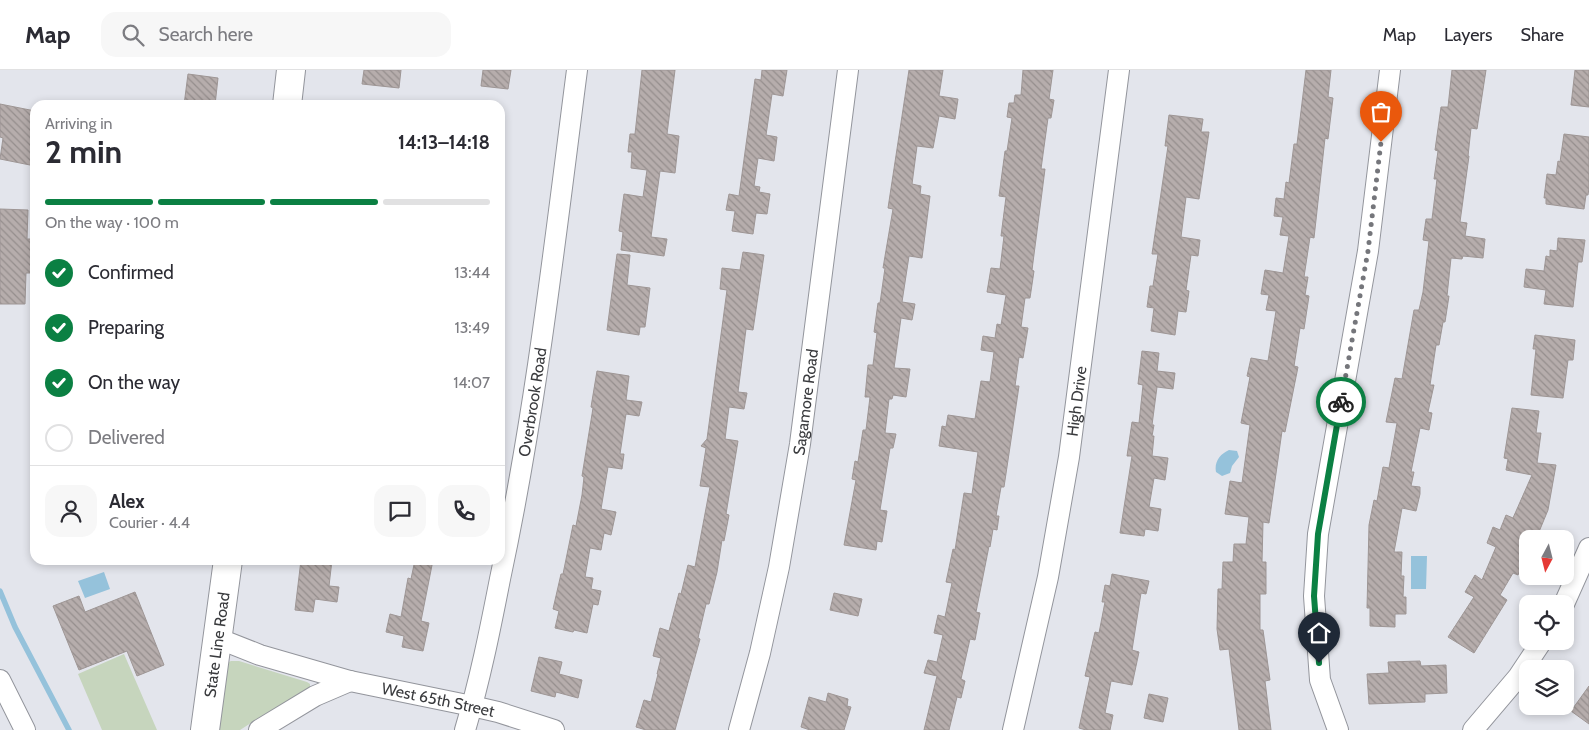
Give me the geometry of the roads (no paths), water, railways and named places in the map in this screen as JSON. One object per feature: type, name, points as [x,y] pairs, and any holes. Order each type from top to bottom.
[{"type":"main road","points":[[288,100],[291,70]]},
{"type":"main road","name":"State Line Road","points":[[205,730],[227,565]]},
{"type":"street","name":"Overbrook Road","points":[[505,553],[523,465],[537,379],[577,70]]},
{"type":"street","name":"Sagamore Road","points":[[739,730],[760,653],[779,567],[800,444],[848,70]]},
{"type":"street","name":"High Drive","points":[[1013,730],[1048,577],[1068,457],[1119,70]]},
{"type":"street","points":[[1338,730],[1320,680],[1314,596],[1318,534],[1368,251],[1390,70]]},
{"type":"street","points":[[1568,595],[1589,548]]},
{"type":"street","name":"Overbrook Road","points":[[465,730],[479,680],[503,565]]},
{"type":"street","name":"West 65th Street","points":[[218,638],[260,655],[350,682],[498,712],[554,730]]},
{"type":"street","points":[[1473,730],[1518,677],[1536,650]]},
{"type":"street","points":[[0,680],[25,730]]},
{"type":"street","points":[[259,730],[316,696],[350,682]]},
{"type":"water","points":[[1229,450],[1237,451],[1239,457],[1232,466],[1230,473],[1222,476],[1216,472],[1216,465],[1220,456]]},
{"type":"water","points":[[1411,556],[1427,556],[1426,589],[1411,589]]},
{"type":"water","points":[[104,572],[110,589],[85,598],[78,581]]},
{"type":"waterway","points":[[0,591],[15,627],[69,730]]}]
